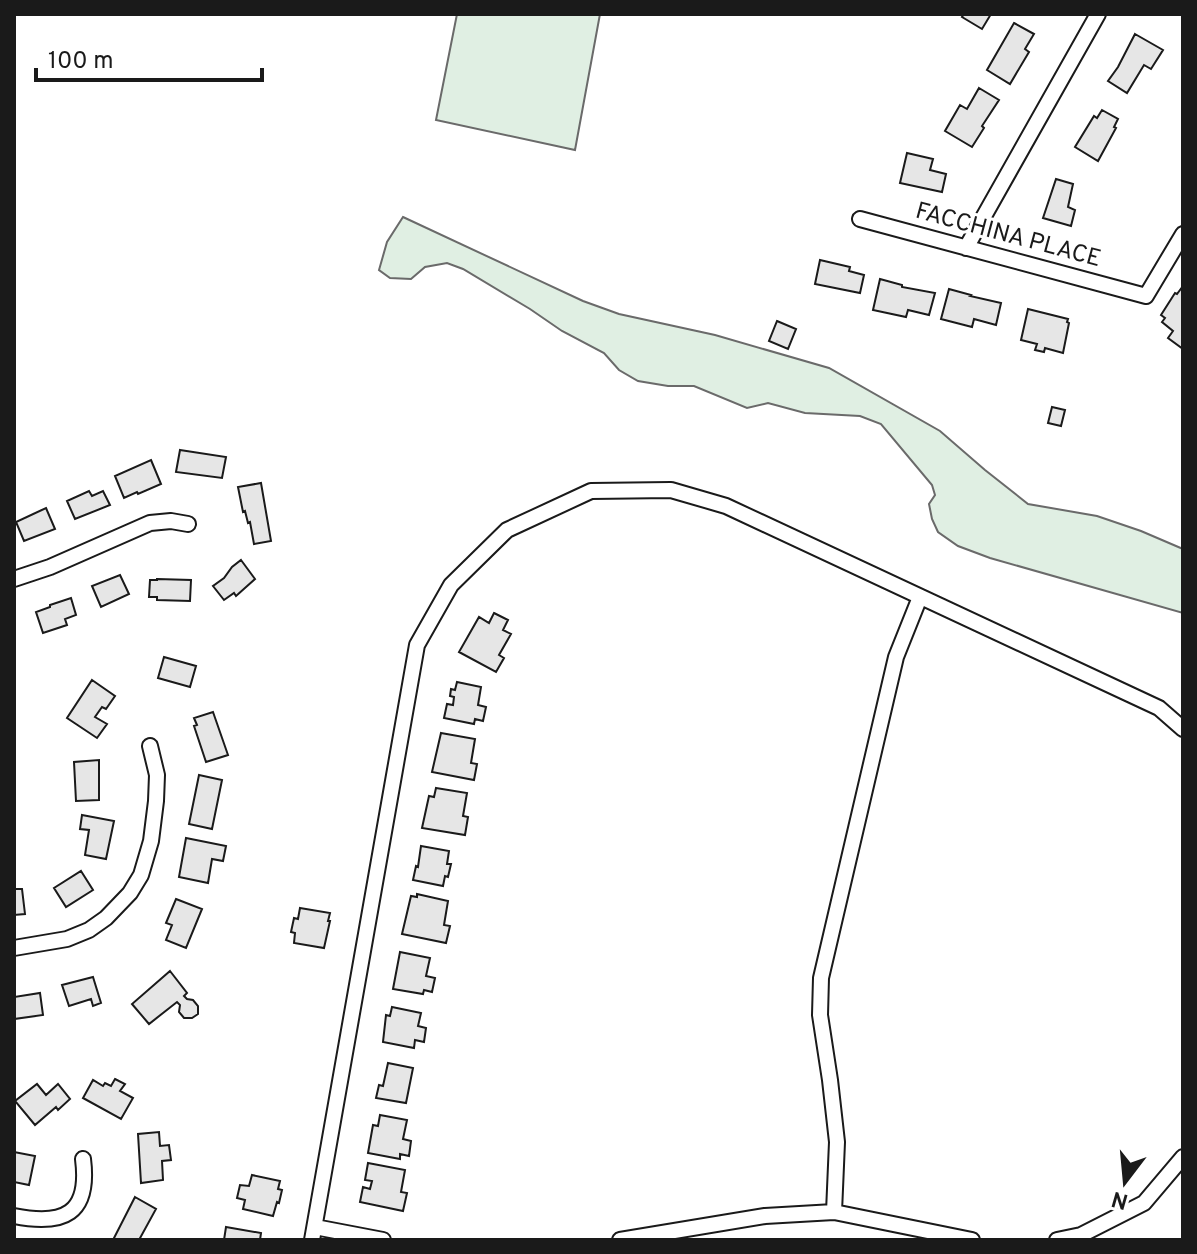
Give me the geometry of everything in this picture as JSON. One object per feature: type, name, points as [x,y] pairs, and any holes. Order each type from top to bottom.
[{"type":"street","points":[[966,248],[1098,14]]},
{"type":"street","name":"FACCHINA PLACE","points":[[860,219],[1146,296],[1183,234]]},
{"type":"street","points":[[383,1240],[314,1234],[417,645],[451,585],[507,530],[591,491],[671,490],[726,506],[1159,708],[1183,729]]},
{"type":"street","points":[[14,579],[50,567],[150,523],[188,524]]},
{"type":"street","points":[[834,1212],[837,1142],[820,1015],[821,978],[896,657],[920,597]]},
{"type":"street","points":[[14,948],[67,939],[89,930],[106,918],[130,893],[141,875],[152,833],[157,775],[150,746]]},
{"type":"street","points":[[1057,1240],[1081,1235],[1144,1203],[1183,1157]]},
{"type":"street","points":[[14,1216],[55,1219],[75,1209],[84,1184],[83,1159]]},
{"type":"street","points":[[620,1240],[765,1216],[834,1212],[972,1240]]},
{"type":"green space","points":[[457,14],[600,14],[575,150],[436,120]]},
{"type":"green space","points":[[403,217],[583,301],[619,314],[715,335],[829,368],[940,431],[1028,504],[1097,516],[1183,549],[1183,613],[958,546],[938,532],[932,519],[929,504],[935,495],[932,485],[881,424],[860,416],[805,413],[768,403],[747,408],[694,386],[638,381],[619,370],[604,353],[562,331],[463,269],[447,263],[425,267],[411,279],[390,278],[379,270],[387,242]]},
{"type":"building","points":[[964,14],[991,14],[982,29],[962,17]]},
{"type":"building","points":[[1014,23],[1034,34],[1025,49],[1029,52],[1010,84],[987,70]]},
{"type":"building","points":[[1135,34],[1163,50],[1151,69],[1144,65],[1127,93],[1108,81]]},
{"type":"building","points":[[979,88],[999,100],[972,147],[945,131],[960,105],[967,109]]},
{"type":"building","points":[[1102,110],[1118,119],[1098,161],[1075,147],[1094,116],[1097,118]]},
{"type":"building","points":[[907,153],[933,159],[930,170],[946,174],[942,192],[900,183]]},
{"type":"building","points":[[1056,179],[1073,184],[1068,207],[1075,210],[1071,226],[1043,218]]},
{"type":"building","points":[[820,260],[850,267],[849,271],[864,275],[860,293],[815,284]]},
{"type":"building","points":[[880,279],[935,293],[929,315],[908,310],[906,317],[873,310]]},
{"type":"building","points":[[1183,286],[1183,349],[1168,338],[1173,331],[1162,322],[1165,318],[1161,315]]},
{"type":"building","points":[[949,289],[1001,303],[996,325],[974,319],[972,327],[941,319]]},
{"type":"building","points":[[1028,309],[1068,319],[1063,353],[1045,348],[1044,352],[1035,350],[1037,344],[1021,340]]},
{"type":"building","points":[[777,321],[796,329],[788,349],[769,341]]},
{"type":"building","points":[[1052,407],[1065,410],[1061,426],[1048,423]]},
{"type":"building","points":[[180,450],[226,457],[222,478],[176,472]]},
{"type":"building","points":[[151,460],[161,484],[124,498],[115,476]]},
{"type":"building","points":[[261,483],[271,541],[254,544],[238,487]]},
{"type":"building","points":[[89,491],[92,496],[103,491],[110,505],[75,519],[67,501]]},
{"type":"building","points":[[46,508],[55,529],[24,541],[16,522]]},
{"type":"building","points":[[241,560],[255,579],[236,596],[234,593],[224,600],[213,586]]},
{"type":"building","points":[[120,575],[129,594],[101,607],[92,586]]},
{"type":"building","points":[[150,580],[191,580],[190,601],[149,597]]},
{"type":"building","points":[[71,598],[76,615],[65,619],[67,625],[43,633],[36,612]]},
{"type":"building","points":[[494,613],[508,620],[503,630],[511,634],[499,655],[504,658],[496,672],[459,652],[479,617],[489,623]]},
{"type":"building","points":[[164,657],[196,666],[190,687],[158,678]]},
{"type":"building","points":[[92,680],[115,696],[106,709],[102,707],[95,717],[107,724],[97,738],[67,718]]},
{"type":"building","points":[[457,682],[481,687],[478,705],[486,707],[483,721],[475,719],[474,724],[444,718],[447,704],[453,705],[451,689],[455,690]]},
{"type":"building","points":[[213,712],[228,755],[206,762],[194,718]]},
{"type":"building","points":[[441,733],[475,739],[471,763],[477,764],[474,780],[432,772]]},
{"type":"building","points":[[99,760],[99,800],[76,801],[74,762]]},
{"type":"building","points":[[199,775],[222,780],[212,829],[189,824]]},
{"type":"building","points":[[436,788],[467,793],[463,816],[468,817],[465,835],[422,828],[429,796],[434,797]]},
{"type":"building","points":[[82,815],[114,821],[106,859],[85,855],[89,830],[80,829]]},
{"type":"building","points":[[186,838],[226,846],[223,861],[212,859],[208,883],[179,877]]},
{"type":"building","points":[[421,846],[449,851],[447,864],[451,864],[443,886],[413,880]]},
{"type":"building","points":[[81,871],[93,890],[66,907],[54,888]]},
{"type":"building","points":[[14,889],[22,889],[25,914],[14,915]]},
{"type":"building","points":[[417,894],[448,901],[444,925],[450,926],[446,943],[402,934],[411,896],[417,897]]},
{"type":"building","points":[[176,899],[202,909],[186,948],[166,940],[172,925],[166,923]]},
{"type":"building","points":[[300,908],[330,913],[324,948],[294,943],[295,933],[291,932]]},
{"type":"building","points":[[400,952],[430,958],[426,976],[435,978],[432,992],[424,990],[423,994],[393,989]]},
{"type":"building","points":[[170,971],[187,993],[184,996],[198,1006],[198,1014],[184,1018],[177,1002],[149,1024],[132,1004]]},
{"type":"building","points":[[93,977],[101,1003],[93,1006],[91,999],[69,1006],[62,985]]},
{"type":"building","points":[[40,993],[43,1015],[14,1019],[14,997]]},
{"type":"building","points":[[392,1007],[421,1013],[418,1026],[426,1028],[424,1042],[415,1040],[414,1048],[383,1042],[386,1015],[390,1016]]},
{"type":"building","points":[[388,1063],[413,1068],[406,1103],[376,1098],[379,1085],[383,1086]]},
{"type":"building","points":[[115,1079],[125,1084],[120,1091],[133,1098],[121,1119],[83,1098],[93,1080],[103,1086],[105,1083],[111,1086]]},
{"type":"building","points":[[37,1084],[46,1095],[58,1084],[70,1099],[35,1125],[15,1101]]},
{"type":"building","points":[[380,1115],[407,1120],[403,1139],[411,1141],[409,1156],[400,1154],[400,1159],[368,1153],[373,1125],[378,1126]]},
{"type":"building","points":[[159,1132],[160,1146],[169,1145],[171,1160],[162,1161],[163,1180],[141,1183],[138,1134]]},
{"type":"building","points":[[14,1152],[35,1156],[29,1185],[14,1182]]},
{"type":"building","points":[[368,1163],[405,1170],[401,1192],[407,1193],[403,1211],[360,1202],[363,1187],[370,1189],[372,1181],[365,1180]]},
{"type":"building","points":[[252,1175],[280,1181],[278,1189],[282,1190],[273,1216],[243,1209],[245,1200],[237,1198],[240,1185],[249,1186]]},
{"type":"building","points":[[135,1197],[156,1209],[139,1240],[113,1240]]},
{"type":"building","points":[[226,1227],[261,1233],[260,1240],[224,1240]]}]
